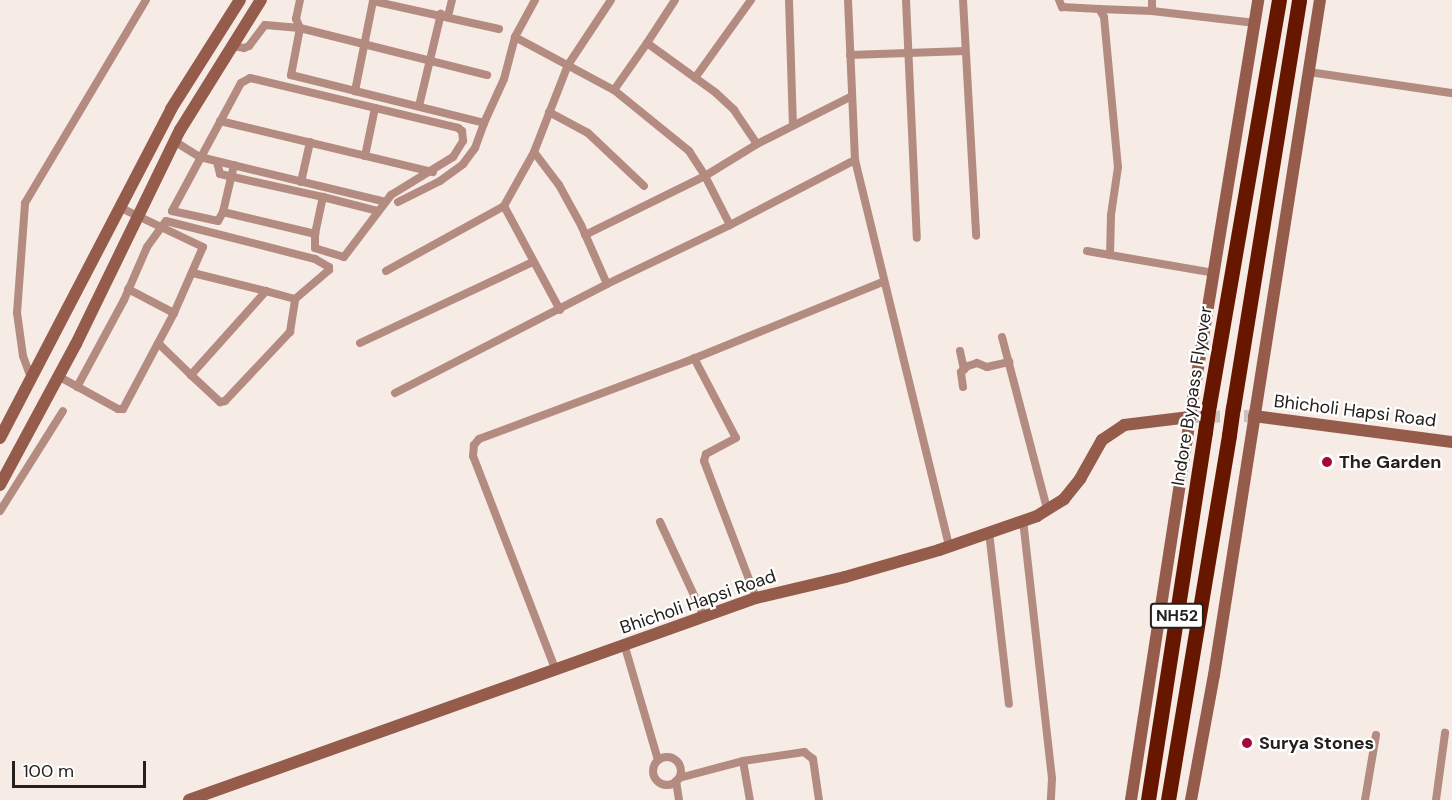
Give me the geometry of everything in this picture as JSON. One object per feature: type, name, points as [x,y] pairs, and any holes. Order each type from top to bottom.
[{"type":"highway","name":"Indore Bypass Flyover","points":[[1148,800],[1209,405],[1279,0]]},
{"type":"highway","name":"NH52","points":[[1168,800],[1299,0]]},
{"type":"street","points":[[31,378],[22,356],[17,314],[24,203],[146,0]]},
{"type":"street","points":[[0,438],[171,109],[240,0]]},
{"type":"street","points":[[0,484],[58,376],[139,216],[174,141],[261,0]]},
{"type":"street","points":[[300,0],[296,19],[300,27],[291,75],[484,123]]},
{"type":"street","points":[[419,106],[444,15],[452,0]]},
{"type":"street","points":[[398,202],[440,181],[463,164],[475,148],[504,79],[515,37],[535,0]]},
{"type":"street","points":[[386,271],[504,206],[534,152],[568,65],[611,0]]},
{"type":"street","points":[[614,90],[675,0]]},
{"type":"street","points":[[695,78],[751,0]]},
{"type":"street","points":[[789,0],[793,124]]},
{"type":"street","points":[[848,0],[855,160],[949,546]]},
{"type":"street","points":[[906,0],[917,238]]},
{"type":"street","points":[[963,0],[976,236]]},
{"type":"street","points":[[1059,0],[1062,8],[1152,11],[1255,23]]},
{"type":"street","points":[[1152,0],[1152,11]]},
{"type":"street","points":[[1131,800],[1258,0]]},
{"type":"street","points":[[1191,800],[1216,664],[1320,0]]},
{"type":"street","points":[[355,91],[374,1],[499,29]]},
{"type":"street","points":[[1099,9],[1104,17],[1118,167],[1111,215],[1110,255]]},
{"type":"street","points":[[232,46],[244,48],[249,46],[265,25],[300,27],[487,75]]},
{"type":"street","points":[[515,37],[614,90],[689,151],[705,176],[730,225]]},
{"type":"street","points":[[647,43],[734,110],[757,144]]},
{"type":"street","points":[[850,55],[965,51]]},
{"type":"street","points":[[1309,72],[1452,93]]},
{"type":"street","points":[[234,165],[221,218],[214,222],[172,211],[241,83],[249,78],[458,128],[462,131],[463,141],[453,157],[433,172],[400,189],[378,211],[344,257],[315,248],[315,234],[323,197]]},
{"type":"street","points":[[585,235],[705,176],[793,124],[852,96]]},
{"type":"street","points":[[365,156],[375,108]]},
{"type":"street","points":[[549,112],[588,133],[644,186]]},
{"type":"street","points":[[220,121],[433,172]]},
{"type":"street","points":[[174,141],[200,157],[217,162],[386,202]]},
{"type":"street","points":[[301,182],[310,142]]},
{"type":"street","points":[[534,152],[559,185],[607,284]]},
{"type":"street","points":[[395,393],[855,160]]},
{"type":"street","points":[[217,162],[220,174],[378,211]]},
{"type":"street","points":[[504,206],[560,310]]},
{"type":"street","points":[[58,376],[118,410],[123,409],[174,313],[203,248],[121,208]]},
{"type":"street","points":[[223,212],[315,234]]},
{"type":"street","points":[[77,387],[129,289],[147,247],[166,221],[326,263],[329,270],[296,299],[290,332],[225,401],[216,399],[158,344]]},
{"type":"street","points":[[1087,251],[1215,273]]},
{"type":"street","points":[[360,343],[533,262]]},
{"type":"street","points":[[193,273],[296,299]]},
{"type":"street","points":[[555,671],[473,456],[474,445],[479,439],[694,358],[883,282]]},
{"type":"street","points":[[129,289],[174,313]]},
{"type":"street","points":[[191,375],[266,291]]},
{"type":"street","points":[[1002,337],[1047,510]]},
{"type":"street","points":[[960,351],[964,370]]},
{"type":"street","points":[[694,358],[736,438],[705,454],[704,461],[756,598]]},
{"type":"street","points":[[963,387],[961,372],[964,370],[977,363],[987,367],[1009,362]]},
{"type":"street","points":[[0,511],[63,411]]},
{"type":"street","name":"Bhicholi Hapsi Road","points":[[1254,416],[1452,442]]},
{"type":"street","name":"Bhicholi Hapsi Road","points":[[189,800],[625,647],[756,598],[845,577],[949,546],[1023,520],[1047,510],[1064,499],[1080,479],[1102,440],[1124,425],[1190,417]]},
{"type":"street","points":[[1023,520],[1052,778],[1051,800]]},
{"type":"street","points":[[660,522],[704,617]]},
{"type":"street","points":[[989,532],[1009,704]]},
{"type":"street","points":[[625,647],[658,760],[654,767],[656,780],[664,784],[743,761],[804,752],[813,759],[819,800]]},
{"type":"street","points":[[1436,800],[1445,733]]},
{"type":"street","points":[[1365,800],[1376,735]]},
{"type":"street","points":[[658,760],[670,758],[677,762],[680,770],[677,779],[679,800]]},
{"type":"street","points":[[743,761],[750,800]]},
{"type":"tunnel","points":[[1190,417],[1254,416]]},
{"type":"place","name":"The Garden","points":[[1327,462]]},
{"type":"place","name":"Surya Stones","points":[[1247,743]]}]
